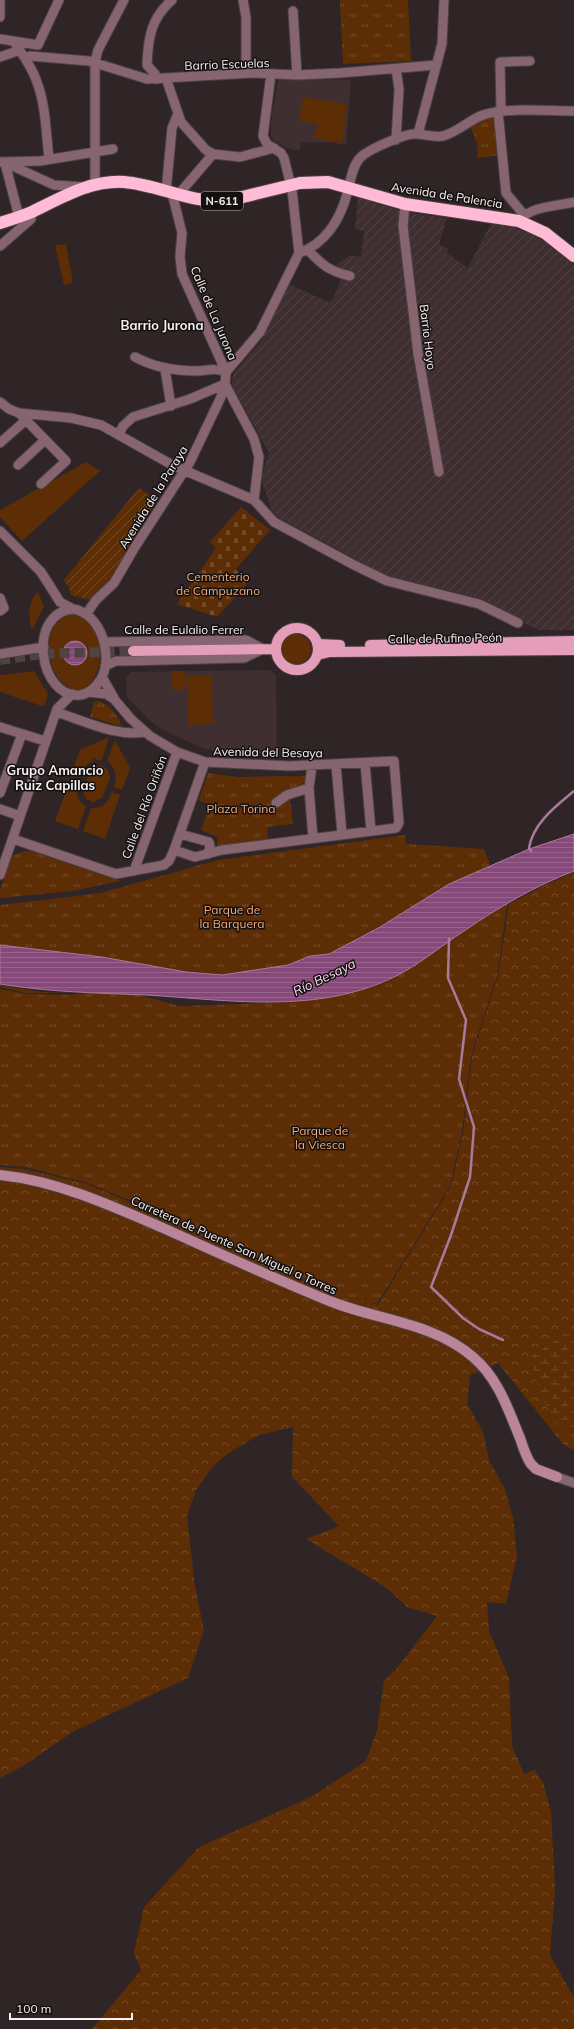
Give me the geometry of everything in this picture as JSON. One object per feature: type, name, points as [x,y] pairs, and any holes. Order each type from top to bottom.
[{"type":"highway","name":"Avenida de Palencia","points":[[0,223],[19,217],[91,186],[124,182],[198,200],[226,201],[291,185],[316,182],[348,187],[405,204],[522,218],[545,233],[574,256]]},
{"type":"main road","points":[[297,628],[310,633],[317,644],[316,656],[309,666],[302,669],[293,670],[286,667],[280,661],[276,649],[281,636],[288,630],[297,628]]},
{"type":"main road","name":"Calle de Rufino Peón","points":[[317,644],[574,641]]},
{"type":"main road","name":"Calle de Eulalio Ferrer","points":[[134,651],[276,649]]},
{"type":"main road","name":"Calle de Rufino Peón","points":[[316,656],[330,652],[574,650]]},
{"type":"street","points":[[0,0],[0,17]]},
{"type":"street","points":[[0,39],[38,45],[59,0]]},
{"type":"street","points":[[21,165],[54,185],[91,186],[96,153],[96,57],[124,0]]},
{"type":"street","points":[[172,0],[155,18],[148,50],[147,65],[161,79],[177,116],[198,143],[213,154],[240,157],[274,148]]},
{"type":"street","points":[[243,0],[246,17],[246,73]]},
{"type":"street","points":[[418,134],[433,82],[443,38],[444,0]]},
{"type":"street","points":[[293,11],[297,74]]},
{"type":"street","points":[[14,42],[32,69],[41,94],[49,158]]},
{"type":"street","name":"Barrio Escuelas","points":[[0,57],[22,54],[30,56],[96,57],[139,78],[161,79],[246,73],[297,74],[396,69],[436,65]]},
{"type":"street","points":[[530,61],[500,62],[499,111],[506,193],[522,218],[532,212],[574,202]]},
{"type":"street","points":[[396,69],[399,89],[396,140]]},
{"type":"street","points":[[271,74],[263,136],[267,144],[274,148],[284,158],[291,185],[304,252],[323,266],[336,273],[350,276]]},
{"type":"street","points":[[226,372],[260,332],[304,252],[326,236],[338,217],[360,158],[408,135],[418,134],[435,136],[448,134],[482,115],[499,111],[574,112]]},
{"type":"street","name":"Calle de La Jurona","points":[[177,116],[172,128],[172,193],[182,233],[180,258],[182,274],[226,372],[226,384]]},
{"type":"street","points":[[19,217],[3,163],[21,165],[49,158],[96,153],[113,149]]},
{"type":"street","points":[[172,193],[213,154]]},
{"type":"street","name":"Barrio Hoyo","points":[[405,204],[402,226],[418,354],[439,472]]},
{"type":"street","points":[[0,246],[31,219],[30,212]]},
{"type":"street","name":"Calle de La Jurona","points":[[135,357],[165,369],[198,371],[218,369],[226,372]]},
{"type":"street","points":[[165,369],[171,406]]},
{"type":"street","points":[[119,434],[123,426],[133,417],[171,406],[226,384],[254,439],[259,457],[254,500]]},
{"type":"street","name":"Avenida de la Paraya","points":[[86,613],[96,600],[114,583],[135,547],[185,470],[214,412],[226,384]]},
{"type":"street","points":[[0,402],[22,416],[66,462],[40,484]]},
{"type":"street","points":[[22,416],[82,420],[101,426],[119,434],[185,470],[254,500],[274,522],[386,581],[479,604],[518,623]]},
{"type":"street","points":[[0,443],[22,416]]},
{"type":"street","points":[[18,465],[45,440]]},
{"type":"street","points":[[0,531],[41,572],[54,594],[62,604],[86,613],[95,623],[104,642],[105,666],[102,677],[88,692]]},
{"type":"street","points":[[0,875],[57,710],[58,688],[48,670],[44,647],[46,630],[53,616],[54,594]]},
{"type":"street","points":[[0,598],[4,608],[0,611]]},
{"type":"street","points":[[53,616],[63,611],[74,609]]},
{"type":"street","name":"Calle de Eulalio Ferrer","points":[[104,642],[246,640],[263,649]]},
{"type":"street","points":[[0,654],[44,647]]},
{"type":"street","name":"Calle de Eulalio Ferrer","points":[[105,666],[116,661],[244,658],[263,649]]},
{"type":"street","points":[[102,677],[113,693],[114,699]]},
{"type":"street","points":[[58,688],[72,694],[103,692],[114,699]]},
{"type":"street","points":[[57,710],[72,694]]},
{"type":"street","name":"Avenida del Besaya","points":[[114,699],[145,732],[177,752],[205,762],[233,765],[312,766],[394,761],[399,823],[396,828],[371,831]]},
{"type":"street","points":[[57,710],[114,731],[127,734],[145,732]]},
{"type":"street","points":[[0,727],[46,741]]},
{"type":"street","points":[[0,793],[22,734]]},
{"type":"street","name":"Calle del Río Oriñón","points":[[134,871],[177,752]]},
{"type":"street","points":[[13,839],[116,874],[164,865],[169,861],[174,850],[205,762]]},
{"type":"street","points":[[174,850],[195,857],[222,850],[371,831],[365,763]]},
{"type":"street","points":[[336,765],[342,834]]},
{"type":"street","points":[[312,766],[309,788],[313,838]]},
{"type":"street","points":[[276,803],[287,795],[309,788]]},
{"type":"street","points":[[0,809],[20,816]]},
{"type":"street","points":[[180,834],[208,842],[210,846],[208,854]]},
{"type":"street","name":"Carretera de Puente San Miguel a Torres","points":[[0,1175],[47,1183],[82,1194],[128,1212],[337,1304],[429,1332],[447,1339],[474,1358],[496,1383],[531,1464],[536,1468],[574,1483]]},
{"type":"shaded area","points":[[281,78],[351,80],[346,145],[327,142],[301,143],[300,150],[292,150],[274,141],[271,135],[271,123],[278,81]]},
{"type":"shaded area","points":[[358,197],[384,206],[416,214],[447,218],[439,244],[448,249],[447,253],[468,268],[491,223],[506,225],[532,234],[548,244],[574,265],[574,630],[538,630],[472,596],[387,576],[279,518],[272,511],[263,485],[262,475],[269,453],[232,385],[233,374],[262,340],[289,284],[328,302],[333,299],[341,279],[330,275],[332,268],[349,256],[361,256],[364,231],[355,229]]},
{"type":"shaded area","points":[[270,670],[276,675],[277,754],[226,753],[202,748],[163,730],[150,721],[127,697],[126,677],[131,672]]},
{"type":"green space","points":[[340,0],[408,0],[411,61],[343,64]]},
{"type":"green space","points":[[303,97],[347,104],[342,143],[314,138],[317,124],[299,121]]},
{"type":"green space","points":[[486,117],[494,117],[496,119],[500,155],[478,158],[477,143],[470,125]]},
{"type":"green space","points":[[66,244],[73,283],[64,285],[55,245]]},
{"type":"green space","points":[[86,462],[99,470],[102,469],[22,541],[0,517],[0,510]]},
{"type":"green space","points":[[139,488],[156,500],[108,584],[90,600],[71,595],[68,585],[63,581]]},
{"type":"green space","name":"Cementerio de Campuzano","points":[[241,507],[270,530],[236,569],[247,584],[217,617],[177,604],[216,548],[210,542]]},
{"type":"green space","points":[[38,592],[44,607],[33,628],[31,629],[29,614],[30,604]]},
{"type":"green space","points":[[69,614],[76,615],[87,621],[97,637],[100,650],[99,666],[92,682],[80,690],[73,689],[64,684],[57,677],[50,657],[50,636],[60,619]]},
{"type":"green space","points":[[296,634],[306,639],[311,649],[306,659],[296,664],[286,659],[281,649],[286,639]]},
{"type":"green space","points":[[34,671],[48,694],[45,705],[42,706],[0,692],[0,675]]},
{"type":"green space","points":[[172,671],[186,671],[186,690],[172,690]]},
{"type":"green space","points":[[187,676],[212,676],[213,724],[188,725]]},
{"type":"green space","points":[[99,701],[113,711],[121,726],[90,717],[94,702]]},
{"type":"green space","points":[[109,737],[102,760],[96,760],[95,757],[92,759],[93,761],[86,765],[81,776],[72,773],[80,750]]},
{"type":"green space","points":[[115,740],[130,768],[122,790],[114,787],[115,772],[107,761]]},
{"type":"green space","points":[[100,765],[108,770],[110,778],[102,798],[93,802],[86,799],[83,790],[91,769]]},
{"type":"green space","name":"Plaza Torina","points":[[208,773],[236,777],[308,776],[302,785],[289,791],[293,824],[267,827],[268,839],[217,846],[218,837],[201,830],[210,805],[199,800]]},
{"type":"green space","points":[[71,778],[79,780],[77,795],[82,804],[86,806],[78,829],[55,821]]},
{"type":"green space","points":[[112,792],[120,795],[105,839],[83,831],[91,808],[102,806],[109,799]]},
{"type":"green space","name":"Parque de la Barquera","points":[[405,835],[406,844],[484,849],[490,865],[329,954],[310,956],[288,965],[222,975],[186,972],[102,957],[0,945],[0,905],[101,893],[218,860]]},
{"type":"green space","points":[[25,851],[30,851],[120,881],[73,891],[0,898],[0,890],[12,856]]},
{"type":"green space","points":[[574,872],[574,1450],[563,1444],[498,1363],[470,1375],[467,1404],[483,1432],[489,1460],[504,1487],[513,1517],[517,1556],[506,1604],[487,1602],[489,1631],[509,1678],[512,1746],[524,1774],[534,1770],[543,1782],[551,1812],[555,1889],[550,1955],[574,1998],[574,2029],[92,2029],[141,1970],[134,1953],[144,1907],[199,1847],[311,1797],[366,1761],[377,1730],[384,1681],[397,1668],[437,1616],[407,1607],[387,1588],[306,1539],[339,1526],[292,1477],[293,1427],[259,1435],[230,1452],[212,1467],[196,1490],[187,1516],[195,1587],[204,1630],[188,1678],[74,1731],[23,1766],[0,1778],[0,1167],[25,1169],[87,1184],[171,1219],[308,1283],[330,1292],[336,1291],[378,1305],[451,1186],[463,1133],[472,1056],[498,976],[509,904]]},
{"type":"green space","name":"Parque de la Viesca","points":[[509,893],[497,976],[471,1056],[462,1132],[450,1186],[377,1304],[331,1292],[172,1217],[87,1183],[26,1167],[0,1165],[0,989],[26,994],[70,995],[116,989],[180,1006],[297,1002],[338,986]]},
{"type":"green space","points":[[0,985],[42,992],[76,993],[26,993],[0,987]]},
{"type":"green space","points":[[574,1328],[574,1434],[555,1424],[539,1390],[530,1357]]},
{"type":"water","points":[[75,641],[80,642],[86,648],[86,658],[80,664],[75,665],[70,664],[64,658],[63,653],[64,648],[70,642]]},
{"type":"water","name":"Río Besaya","points":[[574,834],[574,871],[545,883],[504,905],[396,976],[366,988],[336,996],[273,1002],[209,1000],[146,995],[73,992],[0,984],[0,945],[102,957],[186,972],[222,975],[288,965],[310,956],[329,954],[380,927],[449,884],[529,849]]},
{"type":"waterway","points":[[531,851],[529,848],[531,839],[540,823],[553,809],[574,791]]},
{"type":"waterway","points":[[449,939],[448,978],[466,1020],[459,1079],[474,1127],[470,1177],[451,1235],[431,1287],[463,1318],[479,1329],[503,1340]]},
{"type":"tunnel","points":[[0,660],[41,654],[133,651]]},
{"type":"district","name":"Barrio Jurona","points":[[162,325]]},
{"type":"district","name":"Grupo Amancio Ruiz Capillas","points":[[55,778]]}]
